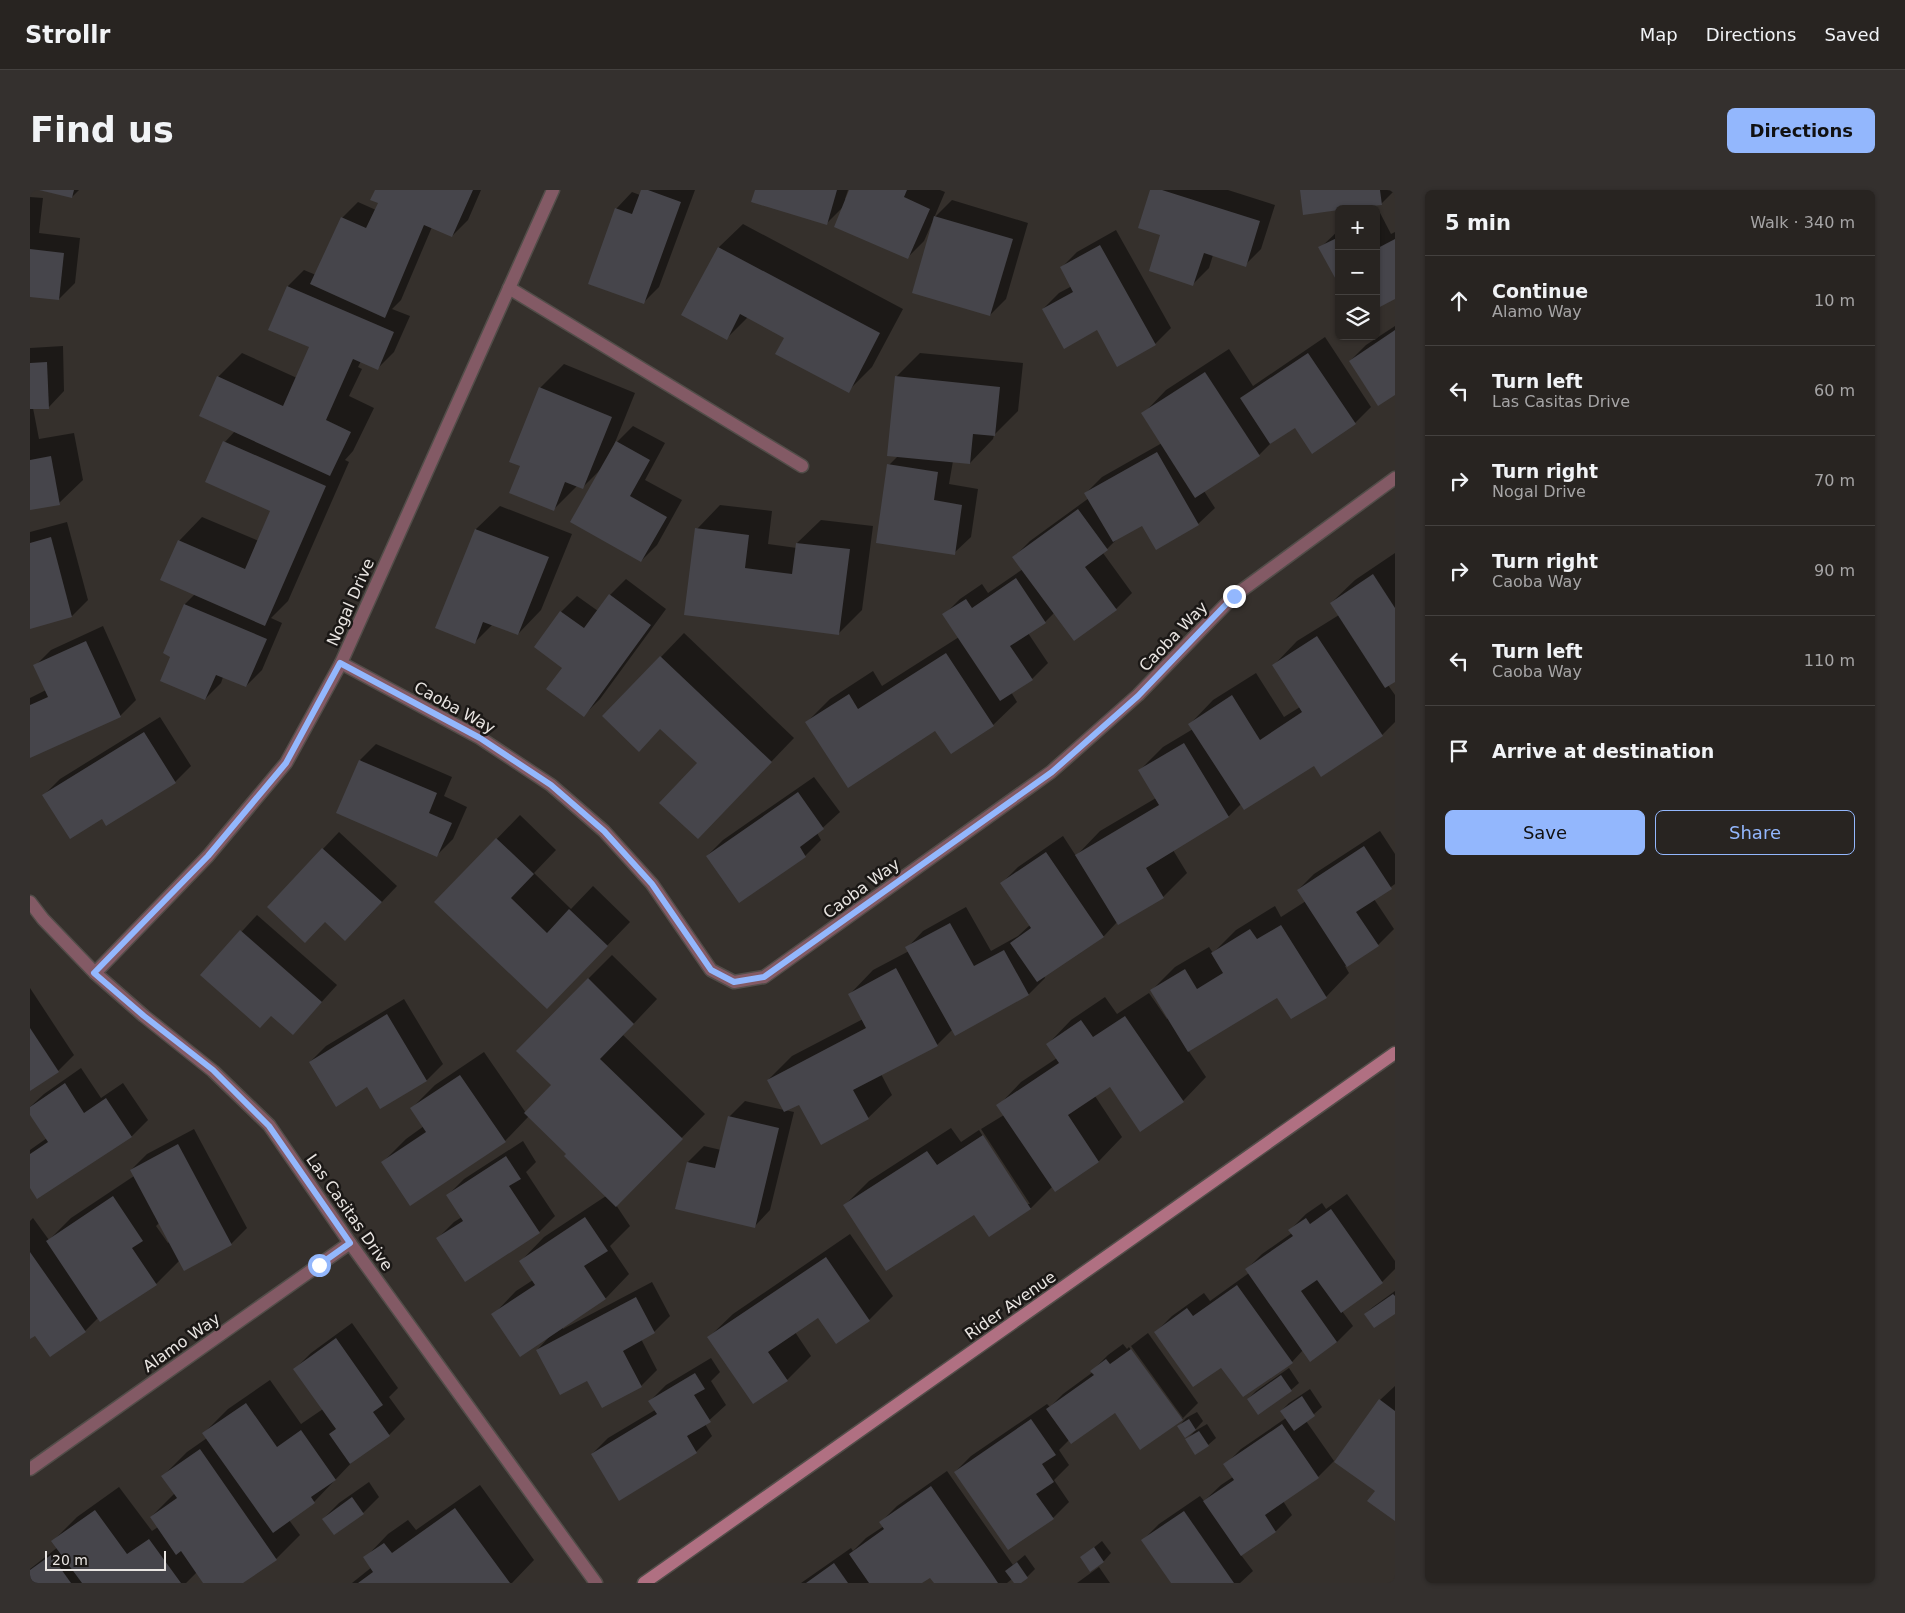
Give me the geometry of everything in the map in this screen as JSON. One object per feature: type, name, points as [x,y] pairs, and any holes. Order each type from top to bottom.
[{"type":"street","name":"Nogal Drive","points":[[94,973],[208,856],[286,763],[340,663],[553,190]]},
{"type":"street","points":[[509,288],[802,466]]},
{"type":"street","name":"Caoba Way","points":[[340,663],[480,738],[551,785],[604,831],[652,884],[711,970],[734,982],[749,980],[764,977],[1052,772],[1138,696],[1234,596],[1395,478]]},
{"type":"street","name":"Las Casitas Drive","points":[[30,902],[94,973],[144,1016],[213,1070],[269,1126],[350,1243],[596,1583]]},
{"type":"street","name":"Rider Avenue","points":[[644,1583],[1395,1053]]},
{"type":"street","name":"Alamo Way","points":[[30,1469],[350,1243]]},
{"type":"building","points":[[39,190],[74,190],[72,198]]},
{"type":"building","points":[[375,190],[473,190],[452,237],[424,225],[385,318],[310,284],[341,217],[366,228],[378,203],[370,200]]},
{"type":"building","points":[[641,190],[648,190],[681,202],[644,304],[588,284],[615,208],[632,214]]},
{"type":"building","points":[[755,190],[837,190],[827,225],[751,202]]},
{"type":"building","points":[[849,190],[907,190],[904,197],[930,209],[908,259],[834,227]]},
{"type":"building","points":[[1150,190],[1162,190],[1260,221],[1246,267],[1204,253],[1193,286],[1149,271],[1160,235],[1138,228]]},
{"type":"building","points":[[1300,190],[1380,190],[1382,205],[1335,205],[1335,211],[1303,215]]},
{"type":"building","points":[[934,216],[1013,239],[990,316],[912,293]]},
{"type":"building","points":[[1335,239],[1335,278],[1318,247]]},
{"type":"building","points":[[1395,239],[1395,299],[1380,307],[1380,250],[1380,247]]},
{"type":"building","points":[[1100,245],[1156,345],[1117,367],[1097,330],[1064,349],[1042,309],[1073,292],[1060,267]]},
{"type":"building","points":[[718,247],[880,333],[849,393],[775,354],[784,338],[740,314],[727,340],[681,315]]},
{"type":"building","points":[[30,249],[64,253],[59,300],[30,297]]},
{"type":"building","points":[[287,286],[394,332],[378,370],[353,359],[326,420],[351,432],[330,476],[199,416],[217,376],[283,406],[309,347],[268,330]]},
{"type":"building","points":[[1395,330],[1395,395],[1378,406],[1349,361]]},
{"type":"building","points":[[1308,353],[1356,424],[1312,454],[1295,428],[1270,444],[1240,398]]},
{"type":"building","points":[[47,362],[49,409],[30,409],[30,363]]},
{"type":"building","points":[[1205,372],[1260,456],[1195,498],[1141,413]]},
{"type":"building","points":[[895,376],[1000,387],[995,436],[973,434],[970,464],[887,456]]},
{"type":"building","points":[[539,387],[612,417],[583,489],[565,482],[554,511],[509,493],[520,466],[509,462]]},
{"type":"building","points":[[223,441],[326,486],[265,626],[160,580],[178,540],[245,569],[270,511],[205,482]]},
{"type":"building","points":[[616,441],[650,460],[630,496],[667,517],[641,562],[570,522]]},
{"type":"building","points":[[1157,452],[1199,525],[1156,550],[1142,526],[1113,542],[1084,493]]},
{"type":"building","points":[[51,456],[60,505],[30,510],[30,460]]},
{"type":"building","points":[[887,464],[938,472],[934,500],[962,505],[955,555],[876,543]]},
{"type":"building","points":[[1078,509],[1108,550],[1085,567],[1117,610],[1074,641],[1012,557]]},
{"type":"building","points":[[695,528],[749,535],[745,568],[792,574],[796,543],[850,549],[839,635],[684,615]]},
{"type":"building","points":[[475,529],[549,557],[518,635],[483,622],[475,644],[435,628]]},
{"type":"building","points":[[51,537],[72,617],[30,629],[30,543]]},
{"type":"building","points":[[1373,574],[1395,608],[1395,682],[1385,688],[1330,603]]},
{"type":"building","points":[[1016,578],[1046,623],[1010,646],[1033,680],[1000,701],[942,614],[966,599],[972,608]]},
{"type":"building","points":[[609,594],[651,625],[584,717],[546,689],[562,668],[534,647],[560,611],[584,628]]},
{"type":"building","points":[[184,604],[267,639],[246,687],[216,675],[205,700],[160,681],[170,657],[163,653]]},
{"type":"building","points":[[1317,636],[1383,736],[1321,777],[1314,766],[1244,810],[1188,724],[1232,695],[1260,740],[1302,712],[1272,665]]},
{"type":"building","points":[[86,641],[121,717],[30,758],[30,705],[48,697],[33,665]]},
{"type":"building","points":[[946,653],[994,726],[951,754],[935,731],[848,788],[805,722],[849,694],[858,709]]},
{"type":"building","points":[[660,656],[772,762],[698,839],[659,803],[697,763],[660,729],[639,752],[602,716]]},
{"type":"building","points":[[144,732],[176,783],[106,826],[102,819],[70,839],[42,795]]},
{"type":"building","points":[[1184,743],[1229,817],[1146,868],[1164,898],[1118,925],[1075,855],[1159,805],[1138,770]]},
{"type":"building","points":[[359,760],[437,793],[429,813],[452,823],[437,857],[336,813]]},
{"type":"building","points":[[798,792],[824,829],[800,847],[806,857],[739,903],[706,856]]},
{"type":"building","points":[[496,838],[534,874],[511,898],[547,933],[569,909],[608,946],[547,1009],[434,902]]},
{"type":"building","points":[[1364,846],[1392,889],[1356,912],[1379,946],[1347,967],[1297,890]]},
{"type":"building","points":[[322,848],[382,902],[345,941],[325,922],[305,943],[267,907]]},
{"type":"building","points":[[1046,852],[1104,937],[1037,982],[1010,943],[1031,928],[1000,883]]},
{"type":"building","points":[[950,923],[974,966],[1004,950],[1029,995],[955,1036],[905,947]]},
{"type":"building","points":[[1281,925],[1327,998],[1291,1019],[1277,998],[1188,1052],[1150,990],[1185,969],[1197,989],[1223,973],[1211,953],[1250,929],[1257,939]]},
{"type":"building","points":[[240,930],[322,1002],[293,1035],[271,1016],[260,1028],[200,975]]},
{"type":"building","points":[[896,968],[938,1046],[853,1090],[869,1119],[821,1145],[799,1105],[784,1112],[767,1080],[866,1028],[848,994]]},
{"type":"building","points":[[588,978],[634,1024],[600,1059],[683,1139],[616,1207],[524,1113],[551,1085],[516,1051]]},
{"type":"building","points":[[387,1014],[427,1081],[380,1109],[367,1087],[336,1107],[309,1062]]},
{"type":"building","points":[[1125,1016],[1184,1102],[1140,1132],[1110,1087],[1068,1115],[1099,1162],[1055,1192],[996,1105],[1059,1063],[1046,1044],[1081,1020],[1093,1037]]},
{"type":"building","points":[[30,1028],[59,1072],[30,1091]]},
{"type":"building","points":[[460,1075],[506,1142],[410,1206],[381,1162],[426,1132],[410,1108]]},
{"type":"building","points":[[65,1083],[84,1113],[106,1098],[132,1137],[37,1199],[30,1188],[30,1154],[48,1142],[30,1115],[30,1107]]},
{"type":"building","points":[[728,1116],[779,1128],[755,1228],[675,1209],[687,1162],[715,1168]]},
{"type":"building","points":[[983,1135],[1031,1209],[989,1237],[974,1215],[886,1271],[843,1205],[927,1151],[937,1165]]},
{"type":"building","points":[[178,1144],[232,1245],[184,1271],[130,1170]]},
{"type":"building","points":[[506,1156],[521,1179],[509,1186],[540,1233],[465,1282],[436,1238],[463,1221],[446,1195]]},
{"type":"building","points":[[113,1196],[143,1241],[132,1248],[157,1285],[100,1322],[46,1241]]},
{"type":"building","points":[[1331,1209],[1383,1283],[1341,1313],[1317,1280],[1301,1291],[1337,1342],[1310,1362],[1245,1269],[1293,1236],[1288,1230],[1306,1218],[1310,1224]]},
{"type":"building","points":[[585,1217],[608,1251],[584,1266],[606,1299],[520,1357],[491,1314],[535,1285],[519,1261]]},
{"type":"building","points":[[30,1252],[86,1332],[50,1357],[35,1336],[30,1339]]},
{"type":"building","points":[[826,1257],[870,1321],[836,1344],[818,1318],[768,1352],[788,1381],[753,1404],[707,1337]]},
{"type":"building","points":[[1237,1285],[1293,1363],[1243,1397],[1221,1368],[1193,1387],[1154,1332],[1187,1308],[1193,1316]]},
{"type":"building","points":[[1393,1294],[1395,1296],[1395,1314],[1374,1328],[1364,1314]]},
{"type":"building","points":[[636,1297],[655,1333],[623,1351],[642,1387],[602,1408],[587,1381],[560,1395],[536,1350]]},
{"type":"building","points":[[336,1338],[383,1405],[373,1412],[390,1436],[350,1464],[329,1434],[336,1429],[293,1369]]},
{"type":"building","points":[[1131,1349],[1183,1420],[1140,1450],[1115,1413],[1071,1444],[1046,1409],[1094,1375],[1090,1371],[1106,1359],[1110,1364]]},
{"type":"building","points":[[695,1373],[705,1389],[694,1395],[711,1422],[687,1436],[697,1453],[619,1501],[591,1454],[657,1414],[648,1401]]},
{"type":"building","points":[[1281,1375],[1292,1391],[1258,1415],[1247,1399]]},
{"type":"building","points":[[1302,1396],[1315,1416],[1294,1431],[1280,1411]]},
{"type":"building","points":[[1379,1399],[1395,1411],[1395,1521],[1367,1501],[1375,1491],[1334,1462]]},
{"type":"building","points":[[246,1403],[277,1447],[301,1430],[336,1480],[311,1497],[315,1503],[273,1533],[202,1433]]},
{"type":"building","points":[[1031,1419],[1056,1455],[1042,1464],[1054,1482],[1036,1494],[1054,1519],[1008,1550],[954,1472]]},
{"type":"building","points":[[1189,1419],[1196,1430],[1185,1438],[1177,1426]]},
{"type":"building","points":[[1282,1424],[1319,1478],[1265,1515],[1276,1532],[1241,1556],[1203,1501],[1234,1480],[1223,1464]]},
{"type":"building","points":[[1199,1431],[1209,1446],[1195,1455],[1185,1439]]},
{"type":"building","points":[[200,1449],[277,1560],[243,1583],[203,1583],[181,1551],[176,1555],[150,1517],[177,1498],[161,1476]]},
{"type":"building","points":[[931,1486],[998,1583],[934,1583],[930,1578],[922,1583],[869,1583],[849,1554],[884,1529],[879,1522]]},
{"type":"building","points":[[352,1497],[364,1514],[334,1535],[322,1519]]},
{"type":"building","points":[[455,1508],[510,1583],[358,1583],[373,1572],[363,1557],[384,1543],[392,1553]]},
{"type":"building","points":[[95,1510],[127,1554],[149,1539],[181,1583],[82,1583],[51,1541]]},
{"type":"building","points":[[1184,1511],[1234,1583],[1171,1583],[1141,1540]]},
{"type":"building","points":[[1094,1547],[1104,1562],[1090,1572],[1080,1557]]},
{"type":"building","points":[[51,1555],[71,1583],[30,1583],[30,1570]]},
{"type":"building","points":[[1017,1562],[1028,1578],[1021,1583],[1014,1583],[1005,1571]]},
{"type":"building","points":[[834,1563],[848,1583],[806,1583]]},
{"type":"route","points":[[319,1265],[350,1243],[269,1126],[213,1070],[144,1016],[94,973],[208,856],[286,763],[340,663],[480,738],[551,785],[604,831],[652,884],[711,970],[734,982],[764,977],[1052,772],[1138,696],[1234,596]]}]
